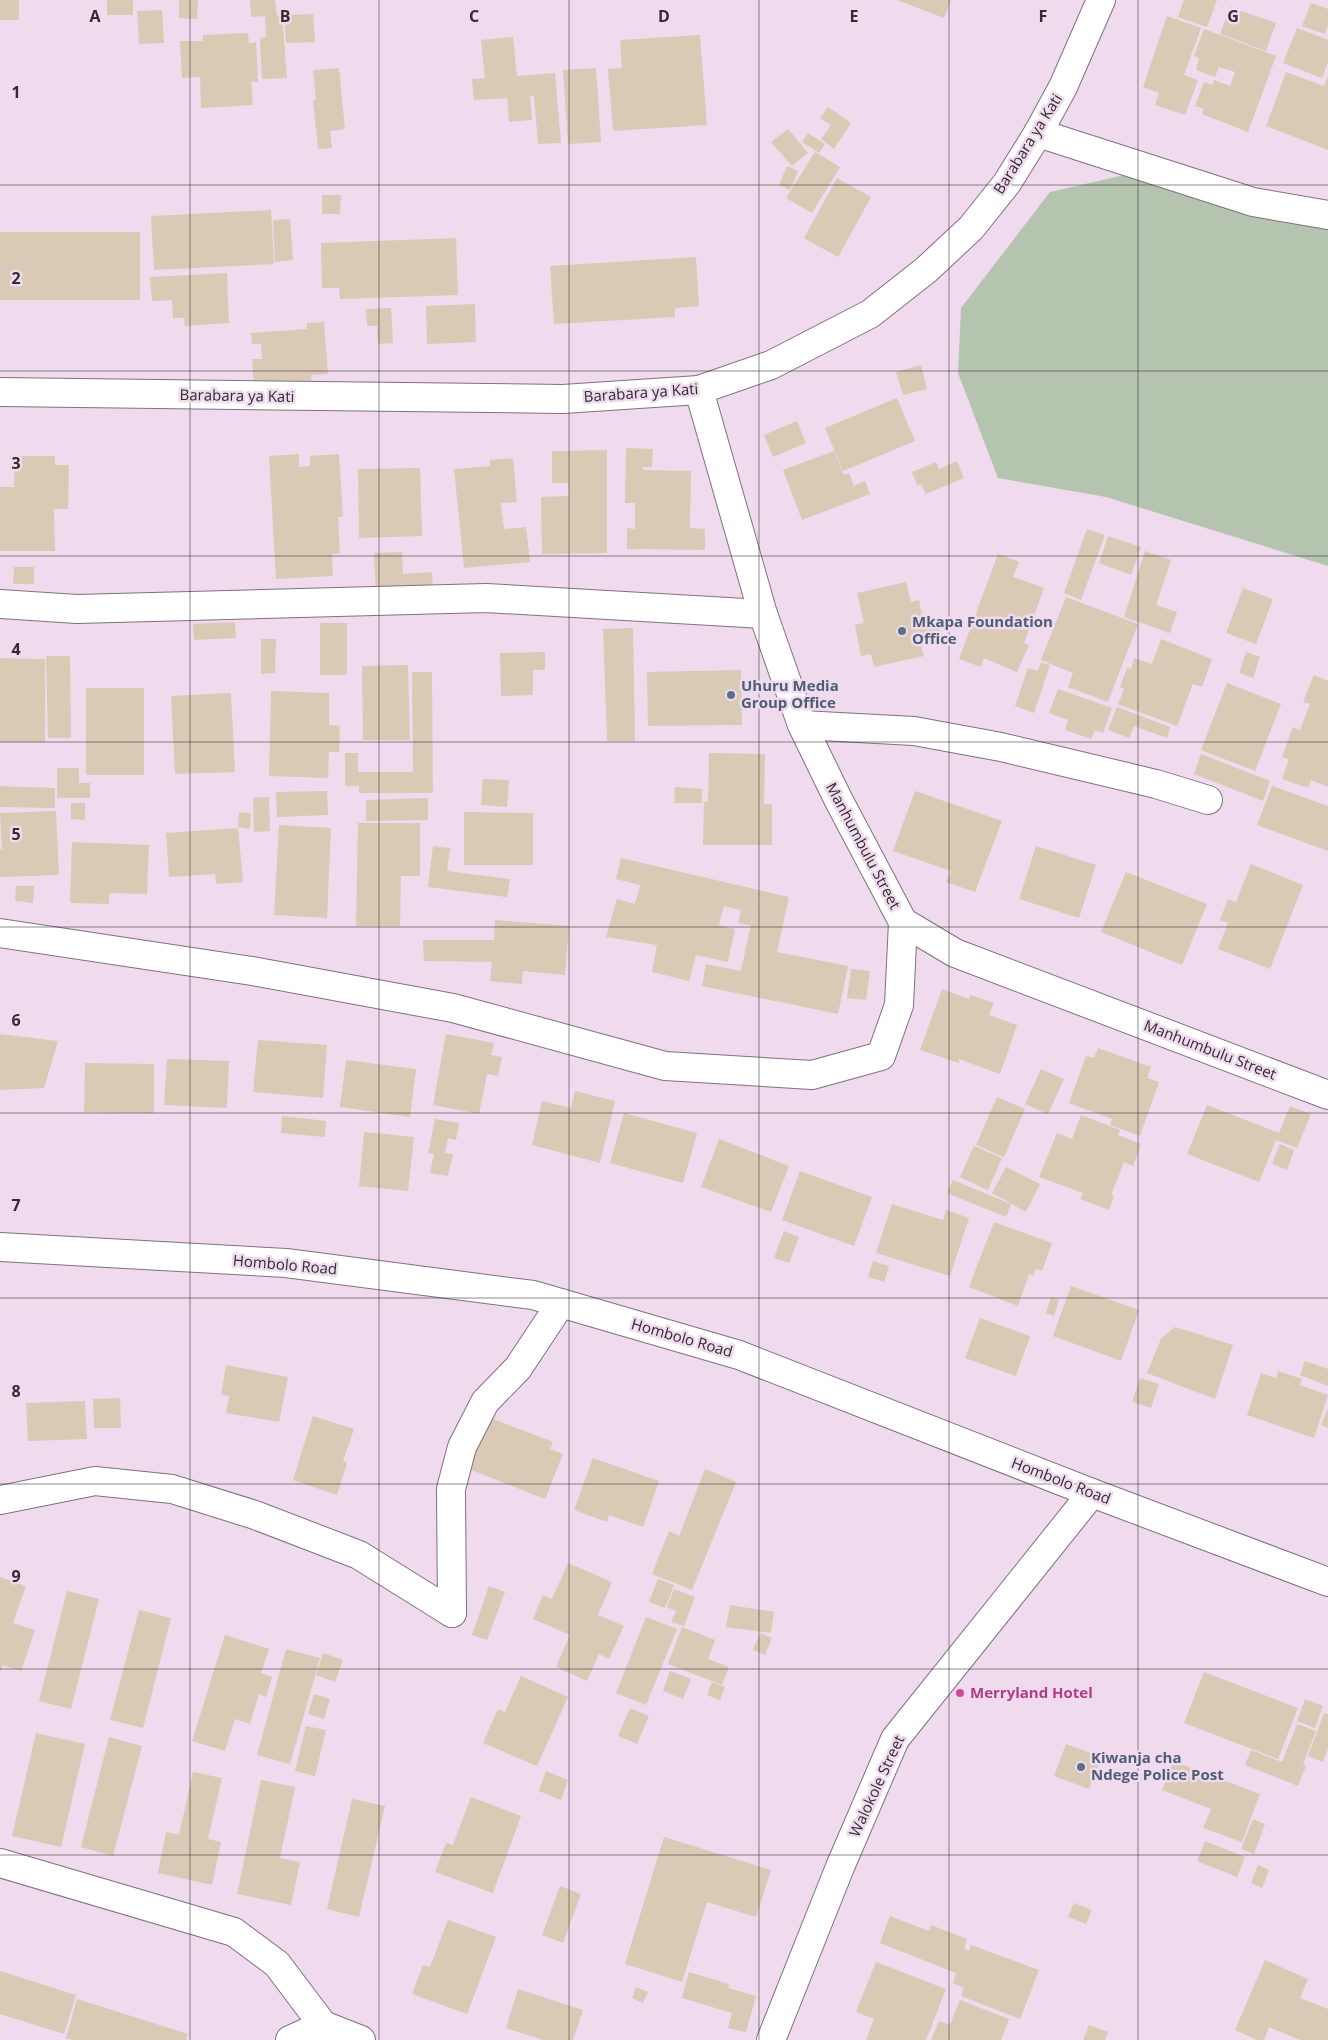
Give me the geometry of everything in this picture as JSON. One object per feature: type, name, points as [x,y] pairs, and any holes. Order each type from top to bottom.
[{"type":"street","name":"Barabara ya Kati","points":[[0,392],[563,399],[699,390],[771,365],[870,314],[926,270],[971,228],[1008,183],[1038,133],[1064,87],[1101,0]]},
{"type":"street","points":[[1038,133],[1253,202],[1328,215]]},
{"type":"street","name":"Manhumbulu Street","points":[[699,390],[763,614],[802,725],[838,799],[903,922],[955,953],[1328,1095]]},
{"type":"street","points":[[0,604],[78,610],[486,598],[763,614]]},
{"type":"street","points":[[802,725],[914,731],[972,742],[1156,784],[1208,800]]},
{"type":"street","points":[[0,933],[252,971],[453,1008],[665,1066],[812,1075],[881,1056],[899,1005],[903,922]]},
{"type":"street","name":"Hombolo Road","points":[[0,1247],[286,1263],[533,1294],[738,1355],[1092,1493],[1328,1582]]},
{"type":"street","points":[[0,1500],[95,1481],[172,1489],[255,1515],[359,1555],[452,1613],[451,1489],[462,1447],[485,1402],[518,1368],[561,1303]]},
{"type":"street","name":"Walokole Street","points":[[771,2040],[840,1867],[895,1739],[1092,1493]]},
{"type":"street","points":[[0,1863],[234,1932],[277,1964],[323,2025],[361,2040]]},
{"type":"street","points":[[290,2040],[323,2025]]},
{"type":"green space","points":[[1133,173],[1328,217],[1328,566],[1106,497],[998,478],[958,373],[961,308],[1050,192]]},
{"type":"building","points":[[0,0],[19,0],[19,20],[0,20]]},
{"type":"building","points":[[107,0],[133,0],[133,15],[107,15]]},
{"type":"building","points":[[179,0],[198,0],[197,19],[179,18]]},
{"type":"building","points":[[250,0],[275,0],[277,16],[282,15],[287,78],[262,79],[260,38],[266,37],[265,16],[251,17]]},
{"type":"building","points":[[897,0],[951,0],[944,18]]},
{"type":"building","points":[[1184,0],[1217,0],[1207,27],[1178,17]]},
{"type":"building","points":[[1311,3],[1328,9],[1328,25],[1325,34],[1302,26]]},
{"type":"building","points":[[1230,7],[1276,23],[1266,51],[1220,34]]},
{"type":"building","points":[[162,10],[164,43],[139,44],[137,11]]},
{"type":"building","points":[[313,14],[315,42],[286,43],[284,15]]},
{"type":"building","points":[[1167,16],[1201,28],[1184,75],[1198,80],[1185,115],[1155,105],[1159,93],[1143,87]]},
{"type":"building","points":[[1297,28],[1328,40],[1328,62],[1322,78],[1283,63]]},
{"type":"building","points":[[1204,29],[1276,56],[1248,132],[1202,114],[1204,109],[1195,106],[1204,82],[1212,85],[1214,80],[1230,86],[1235,72],[1219,67],[1215,77],[1196,70],[1199,58],[1194,56]]},
{"type":"building","points":[[248,33],[249,43],[256,42],[258,82],[251,82],[253,105],[201,108],[200,77],[182,78],[180,41],[203,41],[203,35]]},
{"type":"building","points":[[700,35],[707,125],[613,131],[608,69],[622,68],[620,40]]},
{"type":"building","points":[[513,37],[517,76],[555,73],[561,143],[538,144],[534,96],[530,96],[532,120],[509,122],[507,98],[474,100],[472,79],[485,78],[481,40]]},
{"type":"building","points":[[339,68],[345,129],[330,131],[332,148],[318,149],[313,101],[316,100],[313,70]]},
{"type":"building","points":[[596,68],[601,142],[568,144],[563,70]]},
{"type":"building","points":[[1286,72],[1324,86],[1328,76],[1328,150],[1266,126]]},
{"type":"building","points":[[828,107],[851,123],[834,149],[821,139],[831,125],[820,118]]},
{"type":"building","points":[[788,129],[808,153],[792,166],[771,142]]},
{"type":"building","points":[[808,133],[825,144],[819,153],[802,142]]},
{"type":"building","points":[[815,152],[840,167],[812,213],[786,198]]},
{"type":"building","points":[[787,166],[798,171],[790,190],[779,185]]},
{"type":"building","points":[[837,178],[871,197],[838,257],[804,238]]},
{"type":"building","points":[[322,195],[341,195],[340,214],[322,214]]},
{"type":"building","points":[[271,210],[274,264],[154,270],[151,216]]},
{"type":"building","points":[[290,219],[293,260],[275,262],[273,220]]},
{"type":"building","points":[[0,232],[140,232],[140,300],[0,300]]},
{"type":"building","points":[[456,238],[458,295],[340,299],[339,288],[322,288],[321,243]]},
{"type":"building","points":[[696,257],[699,306],[675,308],[675,317],[554,324],[550,266]]},
{"type":"building","points":[[227,273],[229,323],[185,326],[184,318],[173,318],[172,300],[152,301],[150,277]]},
{"type":"building","points":[[475,304],[476,342],[427,344],[426,306]]},
{"type":"building","points":[[391,308],[393,343],[378,344],[377,326],[367,326],[366,309]]},
{"type":"building","points":[[324,322],[328,374],[311,375],[312,387],[254,390],[252,359],[262,359],[261,344],[252,344],[251,333],[307,329],[307,323]]},
{"type":"building","points":[[921,365],[927,389],[903,395],[896,372]]},
{"type":"building","points":[[897,398],[915,441],[843,471],[825,428]]},
{"type":"building","points":[[797,421],[806,443],[773,457],[764,435]]},
{"type":"building","points":[[626,448],[653,449],[652,467],[643,467],[643,470],[691,471],[690,528],[705,529],[705,550],[627,549],[627,528],[635,529],[635,503],[625,503]]},
{"type":"building","points":[[607,450],[607,553],[542,554],[541,497],[569,496],[568,483],[552,483],[552,451]]},
{"type":"building","points":[[834,451],[844,475],[849,473],[854,486],[865,481],[870,494],[802,520],[783,470]]},
{"type":"building","points":[[299,454],[299,467],[310,466],[310,456],[339,454],[343,517],[338,517],[340,553],[332,554],[333,576],[276,579],[269,456]]},
{"type":"building","points":[[15,456],[55,456],[55,465],[69,465],[68,509],[54,509],[55,551],[0,551],[0,487],[14,487]]},
{"type":"building","points":[[513,458],[517,502],[501,503],[504,529],[526,527],[530,562],[464,568],[454,469],[490,466],[490,460]]},
{"type":"building","points":[[957,461],[964,478],[926,494],[921,484],[917,485],[912,472],[936,462],[939,469]]},
{"type":"building","points":[[420,468],[422,536],[359,538],[358,469]]},
{"type":"building","points":[[1087,529],[1105,535],[1081,600],[1064,593]]},
{"type":"building","points":[[1108,536],[1141,547],[1131,575],[1099,563]]},
{"type":"building","points":[[1145,551],[1171,560],[1156,605],[1177,612],[1170,633],[1124,617]]},
{"type":"building","points":[[402,552],[403,574],[432,572],[433,592],[376,594],[374,553]]},
{"type":"building","points":[[998,554],[1019,562],[1013,577],[1044,588],[1024,643],[1029,645],[1017,672],[984,658],[981,667],[959,659]]},
{"type":"building","points":[[14,567],[34,567],[34,584],[13,584]]},
{"type":"building","points":[[906,582],[911,602],[919,600],[923,620],[937,617],[942,640],[921,646],[924,656],[874,667],[871,654],[861,656],[855,625],[864,623],[857,593]]},
{"type":"building","points":[[1243,588],[1273,599],[1256,644],[1226,633]]},
{"type":"building","points":[[1066,597],[1138,624],[1108,702],[1068,687],[1073,673],[1041,660]]},
{"type":"building","points":[[235,622],[236,638],[194,640],[193,624]]},
{"type":"building","points":[[320,623],[347,623],[347,675],[320,675]]},
{"type":"building","points":[[633,628],[635,741],[607,741],[603,629]]},
{"type":"building","points":[[261,639],[276,639],[275,673],[261,674]]},
{"type":"building","points":[[1161,639],[1212,659],[1202,687],[1193,684],[1177,726],[1118,704],[1124,689],[1120,687],[1127,668],[1131,669],[1134,658],[1152,664]]},
{"type":"building","points":[[545,652],[545,670],[533,670],[533,695],[501,696],[500,653]]},
{"type":"building","points":[[1246,652],[1260,657],[1253,678],[1239,673]]},
{"type":"building","points":[[46,656],[70,656],[71,738],[48,738]]},
{"type":"building","points":[[0,658],[45,659],[45,742],[0,742]]},
{"type":"building","points":[[1041,663],[1050,665],[1034,713],[1015,706],[1028,668],[1038,671]]},
{"type":"building","points":[[408,665],[410,740],[363,740],[362,666]]},
{"type":"building","points":[[741,670],[742,725],[648,726],[647,672]]},
{"type":"building","points":[[412,672],[432,672],[433,793],[359,793],[359,786],[345,786],[345,753],[358,753],[358,772],[413,772]]},
{"type":"building","points":[[1314,675],[1328,681],[1328,787],[1311,780],[1308,788],[1282,779],[1289,759],[1282,757],[1293,727],[1300,730],[1310,704],[1303,702]]},
{"type":"building","points":[[1227,683],[1281,704],[1255,771],[1201,750]]},
{"type":"building","points":[[86,688],[144,688],[144,775],[86,775]]},
{"type":"building","points":[[1058,689],[1112,708],[1103,733],[1095,730],[1091,739],[1065,730],[1068,720],[1049,713]]},
{"type":"building","points":[[271,691],[329,693],[329,725],[340,726],[339,752],[329,752],[328,778],[269,776]]},
{"type":"building","points":[[231,693],[235,772],[175,774],[171,696]]},
{"type":"building","points":[[1117,707],[1170,727],[1167,738],[1134,726],[1129,738],[1108,730]]},
{"type":"building","points":[[709,753],[765,754],[764,804],[772,804],[772,845],[703,845],[704,802],[708,802]]},
{"type":"building","points":[[1201,754],[1270,781],[1263,801],[1194,774]]},
{"type":"building","points":[[57,768],[79,768],[79,783],[90,783],[90,798],[57,798]]},
{"type":"building","points":[[483,779],[509,780],[507,807],[481,805]]},
{"type":"building","points":[[0,786],[55,788],[55,808],[0,807]]},
{"type":"building","points":[[1272,786],[1328,806],[1328,851],[1257,825]]},
{"type":"building","points":[[675,787],[702,789],[702,803],[674,803]]},
{"type":"building","points":[[327,791],[328,815],[277,817],[276,792]]},
{"type":"building","points":[[915,791],[1002,821],[975,892],[946,882],[951,871],[893,851]]},
{"type":"building","points":[[269,797],[270,831],[254,832],[253,798]]},
{"type":"building","points":[[428,798],[428,820],[366,821],[366,800]]},
{"type":"building","points":[[71,803],[85,803],[85,820],[71,819]]},
{"type":"building","points":[[56,811],[59,875],[0,877],[0,849],[2,849],[0,813]]},
{"type":"building","points":[[239,812],[251,813],[250,829],[238,827]]},
{"type":"building","points":[[464,812],[533,813],[533,865],[464,865]]},
{"type":"building","points":[[358,823],[420,823],[420,876],[401,876],[400,926],[356,926]]},
{"type":"building","points":[[279,825],[331,828],[327,918],[274,915]]},
{"type":"building","points":[[238,828],[243,882],[216,884],[215,874],[169,877],[166,833]]},
{"type":"building","points":[[72,842],[149,845],[147,894],[109,893],[109,904],[70,903]]},
{"type":"building","points":[[433,846],[450,848],[447,871],[510,879],[507,897],[428,887]]},
{"type":"building","points":[[1036,846],[1096,865],[1079,918],[1019,899]]},
{"type":"building","points":[[621,858],[789,897],[777,952],[848,966],[838,1014],[702,986],[706,964],[741,971],[756,900],[750,925],[738,923],[741,910],[724,906],[719,925],[735,929],[728,962],[696,955],[689,981],[652,972],[657,945],[606,937],[617,899],[635,904],[640,885],[616,879]]},
{"type":"building","points":[[1251,864],[1303,885],[1270,969],[1218,949],[1228,923],[1220,920],[1228,899],[1236,902]]},
{"type":"building","points":[[1126,872],[1207,904],[1182,965],[1101,932]]},
{"type":"building","points":[[16,886],[34,886],[33,903],[15,901]]},
{"type":"building","points":[[495,920],[569,926],[565,975],[523,971],[522,984],[490,981],[492,962],[424,961],[423,940],[494,940]]},
{"type":"building","points":[[851,969],[870,971],[866,1000],[847,998]]},
{"type":"building","points":[[942,989],[969,999],[970,995],[994,1003],[989,1015],[1017,1025],[1000,1074],[959,1059],[959,1063],[920,1050]]},
{"type":"building","points":[[0,1034],[58,1041],[44,1088],[0,1090]]},
{"type":"building","points":[[446,1034],[494,1043],[491,1055],[502,1057],[498,1076],[487,1074],[479,1114],[433,1105]]},
{"type":"building","points":[[258,1040],[327,1045],[323,1098],[253,1092]]},
{"type":"building","points":[[1098,1048],[1151,1067],[1147,1078],[1159,1082],[1140,1136],[1110,1125],[1112,1119],[1069,1103],[1086,1056],[1094,1058]]},
{"type":"building","points":[[167,1059],[229,1061],[227,1108],[164,1105]]},
{"type":"building","points":[[346,1060],[416,1069],[410,1117],[340,1107]]},
{"type":"building","points":[[85,1063],[154,1064],[154,1113],[84,1112]]},
{"type":"building","points":[[1041,1069],[1064,1079],[1048,1114],[1025,1104]]},
{"type":"building","points":[[575,1091],[615,1101],[600,1163],[532,1145],[542,1101],[571,1108]]},
{"type":"building","points":[[997,1097],[1025,1109],[1004,1157],[976,1145]]},
{"type":"building","points":[[1207,1105],[1279,1133],[1290,1106],[1311,1114],[1297,1148],[1276,1140],[1259,1182],[1187,1154]]},
{"type":"building","points":[[624,1113],[697,1133],[683,1183],[610,1163]]},
{"type":"building","points":[[1081,1115],[1120,1130],[1118,1135],[1141,1144],[1133,1166],[1124,1162],[1111,1195],[1114,1196],[1109,1210],[1080,1199],[1083,1193],[1039,1177],[1057,1133],[1072,1139]]},
{"type":"building","points":[[282,1116],[326,1121],[325,1137],[281,1133]]},
{"type":"building","points":[[435,1119],[459,1123],[456,1140],[448,1138],[445,1153],[453,1154],[448,1176],[430,1173],[434,1154],[428,1153]]},
{"type":"building","points":[[364,1132],[414,1137],[408,1191],[359,1186]]},
{"type":"building","points":[[719,1139],[789,1166],[771,1212],[701,1187]]},
{"type":"building","points":[[1280,1144],[1294,1150],[1287,1170],[1272,1164]]},
{"type":"building","points":[[974,1146],[1002,1158],[988,1190],[960,1177]]},
{"type":"building","points":[[1006,1167],[1040,1184],[1026,1212],[992,1193]]},
{"type":"building","points":[[800,1171],[872,1197],[854,1246],[782,1220]]},
{"type":"building","points":[[953,1180],[1011,1204],[1006,1217],[947,1193]]},
{"type":"building","points":[[892,1204],[943,1220],[946,1210],[969,1218],[950,1276],[876,1253]]},
{"type":"building","points":[[994,1222],[1052,1243],[1042,1271],[1036,1269],[1033,1276],[1029,1274],[1018,1306],[969,1287]]},
{"type":"building","points":[[784,1231],[799,1237],[789,1263],[774,1258]]},
{"type":"building","points":[[873,1261],[889,1266],[884,1282],[868,1277]]},
{"type":"building","points":[[1071,1286],[1139,1310],[1121,1361],[1053,1336]]},
{"type":"building","points":[[1051,1297],[1059,1300],[1054,1316],[1046,1313]]},
{"type":"building","points":[[980,1318],[1030,1336],[1016,1376],[965,1358]]},
{"type":"building","points":[[1175,1327],[1233,1345],[1215,1399],[1147,1373],[1161,1339]]},
{"type":"building","points":[[1305,1361],[1328,1369],[1328,1386],[1300,1375]]},
{"type":"building","points":[[226,1365],[288,1377],[279,1422],[226,1413],[229,1396],[221,1395]]},
{"type":"building","points":[[1278,1371],[1302,1379],[1299,1385],[1328,1395],[1314,1438],[1247,1415],[1261,1373],[1276,1378]]},
{"type":"building","points":[[1140,1378],[1159,1384],[1151,1408],[1132,1402]]},
{"type":"building","points":[[120,1398],[121,1428],[94,1428],[93,1399]]},
{"type":"building","points":[[85,1401],[87,1439],[28,1441],[26,1403]]},
{"type":"building","points":[[1328,1408],[1328,1428],[1321,1425]]},
{"type":"building","points":[[313,1416],[354,1429],[343,1461],[347,1463],[337,1495],[293,1480]]},
{"type":"building","points":[[490,1418],[553,1442],[550,1449],[563,1454],[545,1499],[469,1469]]},
{"type":"building","points":[[593,1458],[659,1481],[643,1527],[609,1515],[607,1522],[574,1510]]},
{"type":"building","points":[[705,1469],[736,1482],[692,1590],[652,1574],[669,1531],[679,1536]]},
{"type":"building","points":[[568,1563],[612,1582],[598,1615],[624,1626],[609,1659],[599,1654],[587,1681],[556,1667],[570,1635],[533,1619],[543,1595],[552,1599]]},
{"type":"building","points":[[0,1577],[26,1586],[13,1623],[35,1630],[21,1671],[3,1665],[0,1672]]},
{"type":"building","points":[[658,1579],[674,1585],[665,1608],[649,1602]]},
{"type":"building","points":[[489,1586],[505,1592],[487,1640],[472,1635]]},
{"type":"building","points":[[674,1589],[695,1597],[684,1626],[671,1622],[676,1611],[667,1607]]},
{"type":"building","points":[[67,1591],[99,1599],[71,1709],[39,1701]]},
{"type":"building","points":[[730,1605],[774,1612],[771,1633],[726,1627]]},
{"type":"building","points":[[139,1610],[171,1618],[143,1728],[110,1720]]},
{"type":"building","points":[[646,1617],[677,1629],[646,1705],[616,1693]]},
{"type":"building","points":[[682,1627],[715,1640],[708,1659],[729,1667],[722,1685],[668,1664]]},
{"type":"building","points":[[760,1633],[772,1638],[765,1655],[753,1650]]},
{"type":"building","points":[[225,1635],[269,1649],[261,1673],[272,1677],[266,1697],[259,1694],[250,1724],[235,1719],[225,1751],[192,1741]]},
{"type":"building","points":[[286,1649],[320,1658],[290,1764],[257,1755]]},
{"type":"building","points":[[323,1653],[343,1660],[335,1682],[316,1675]]},
{"type":"building","points":[[670,1671],[691,1679],[683,1699],[663,1691]]},
{"type":"building","points":[[1204,1672],[1298,1708],[1278,1759],[1184,1723]]},
{"type":"building","points":[[521,1676],[568,1697],[537,1766],[483,1743],[498,1709],[505,1712]]},
{"type":"building","points":[[712,1682],[725,1687],[720,1700],[707,1695]]},
{"type":"building","points":[[314,1694],[330,1699],[324,1719],[308,1714]]},
{"type":"building","points":[[1305,1699],[1323,1706],[1315,1728],[1297,1721]]},
{"type":"building","points":[[630,1708],[649,1716],[637,1744],[618,1736]]},
{"type":"building","points":[[1324,1713],[1328,1714],[1328,1748],[1323,1762],[1308,1756]]},
{"type":"building","points":[[1297,1724],[1316,1731],[1303,1764],[1306,1766],[1298,1786],[1245,1765],[1251,1750],[1282,1762]]},
{"type":"building","points":[[306,1726],[326,1730],[315,1776],[295,1771]]},
{"type":"building","points":[[36,1733],[85,1744],[61,1847],[12,1836]]},
{"type":"building","points":[[109,1737],[142,1746],[113,1856],[81,1847]]},
{"type":"building","points":[[1066,1744],[1102,1757],[1089,1789],[1054,1776]]},
{"type":"building","points":[[1173,1761],[1260,1794],[1242,1842],[1203,1828],[1211,1809],[1162,1790]]},
{"type":"building","points":[[546,1771],[568,1780],[561,1800],[539,1791]]},
{"type":"building","points":[[193,1772],[222,1778],[208,1839],[221,1842],[212,1885],[158,1873],[166,1832],[179,1835]]},
{"type":"building","points":[[261,1780],[295,1787],[280,1858],[300,1862],[291,1905],[237,1894]]},
{"type":"building","points":[[471,1797],[521,1816],[493,1893],[435,1872],[446,1843],[453,1845]]},
{"type":"building","points":[[352,1799],[385,1806],[359,1917],[327,1909]]},
{"type":"building","points":[[1253,1819],[1265,1824],[1254,1854],[1241,1849]]},
{"type":"building","points":[[664,1837],[771,1870],[756,1917],[707,1902],[682,1982],[625,1964]]},
{"type":"building","points":[[1205,1841],[1245,1857],[1237,1877],[1197,1861]]},
{"type":"building","points":[[1258,1865],[1269,1870],[1262,1888],[1251,1883]]},
{"type":"building","points":[[560,1886],[581,1894],[563,1943],[542,1935]]},
{"type":"building","points":[[1074,1903],[1092,1910],[1086,1924],[1068,1917]]},
{"type":"building","points":[[890,1916],[929,1931],[931,1925],[967,1939],[964,1949],[969,1951],[971,1945],[1039,1970],[1020,2019],[961,1996],[964,1988],[953,1983],[956,1973],[880,1943]]},
{"type":"building","points":[[448,1920],[496,1937],[467,2014],[412,1994],[423,1965],[430,1967]]},
{"type":"building","points":[[1265,1960],[1308,1979],[1300,1998],[1328,2009],[1328,2040],[1300,2040],[1269,2027],[1264,2040],[1257,2040],[1235,2030]]},
{"type":"building","points":[[876,1962],[946,1989],[926,2040],[866,2040],[874,2019],[856,2012]]},
{"type":"building","points":[[0,1971],[76,1995],[64,2034],[0,2014]]},
{"type":"building","points":[[689,1972],[729,1984],[728,1988],[756,1996],[746,2032],[728,2028],[732,2013],[682,1998]]},
{"type":"building","points":[[636,1987],[648,1992],[643,2003],[632,1998]]},
{"type":"building","points":[[518,1989],[583,2010],[573,2040],[543,2040],[506,2028]]},
{"type":"building","points":[[77,1999],[188,2034],[186,2040],[73,2040],[66,2038]]},
{"type":"building","points":[[960,2000],[1009,2019],[1001,2040],[931,2040],[939,2021],[950,2025]]},
{"type":"building","points":[[1089,2025],[1108,2032],[1105,2040],[1083,2040]]},
{"type":"place","name":"Mkapa Foundation Office","points":[[902,631]]},
{"type":"place","name":"Uhuru Media Group Office","points":[[731,695]]},
{"type":"place","name":"Merryland Hotel","points":[[960,1693]]},
{"type":"place","name":"Kiwanja cha Ndege Police Post","points":[[1081,1767]]}]
